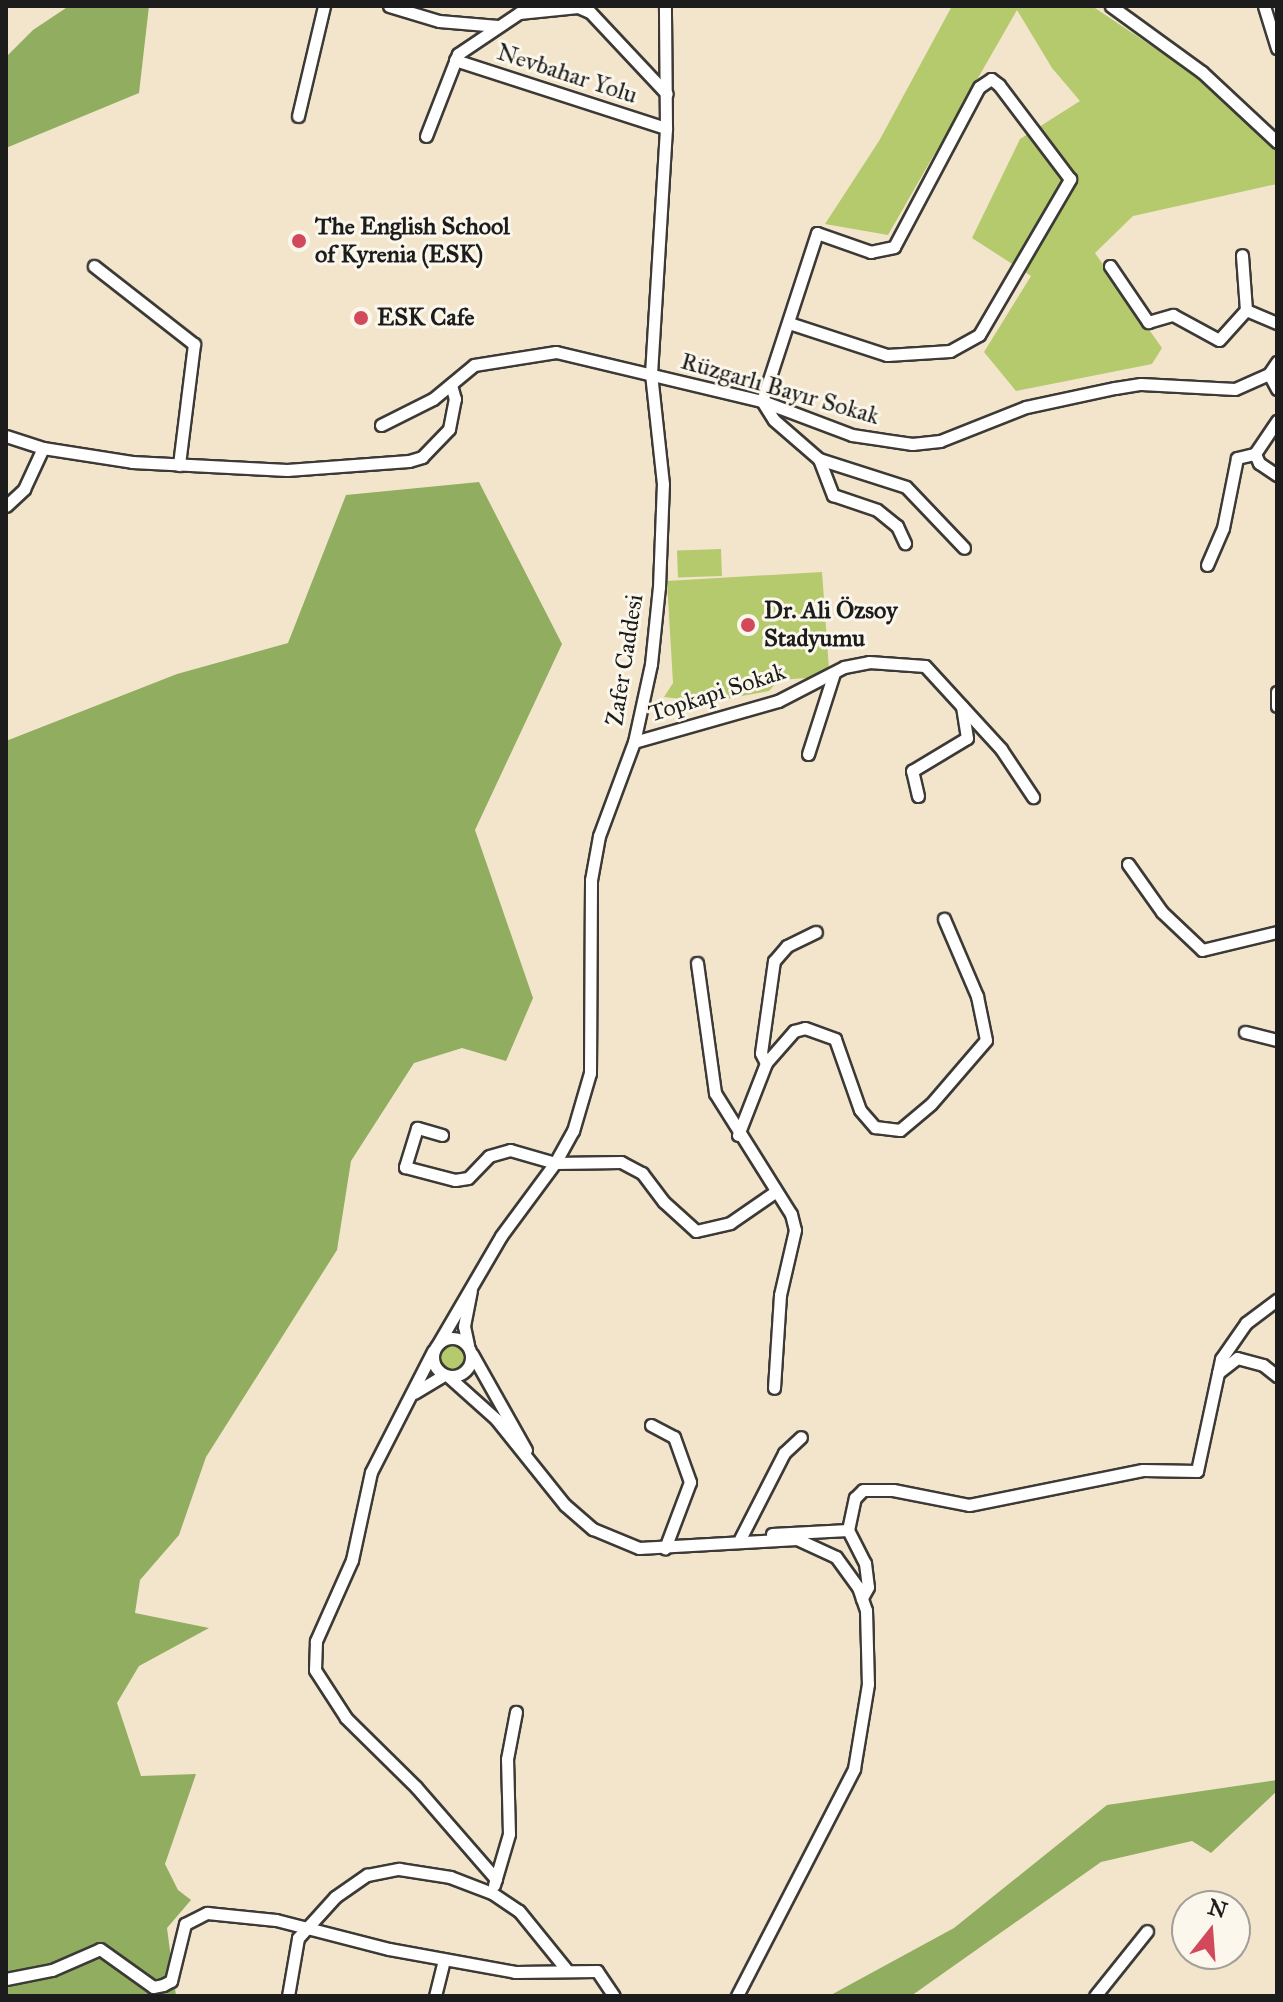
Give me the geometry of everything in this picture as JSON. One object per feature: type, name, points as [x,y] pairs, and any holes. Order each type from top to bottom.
[{"type":"street","points":[[298,116],[324,6]]},
{"type":"street","points":[[389,6],[439,21],[498,26]]},
{"type":"street","name":"Zafer Caddesi","points":[[496,1879],[416,1787],[346,1718],[315,1670],[316,1641],[352,1560],[371,1472],[473,1282],[555,1163],[573,1131],[590,1073],[591,880],[599,836],[634,742],[656,632],[663,515],[651,374],[666,128],[665,6]]},
{"type":"street","points":[[1111,6],[1202,72],[1277,142]]},
{"type":"street","points":[[1264,6],[1277,48]]},
{"type":"street","points":[[426,136],[455,60],[519,13],[578,7],[590,12],[667,94]]},
{"type":"street","name":"Nevbahar Yolu","points":[[455,60],[666,128]]},
{"type":"street","points":[[789,323],[887,355],[950,351],[979,335],[1070,179],[991,79],[974,96],[894,247],[871,252],[817,233],[762,401],[783,430],[819,459],[906,487],[964,548]]},
{"type":"street","points":[[1110,266],[1148,322],[1173,315],[1219,340],[1246,310],[1242,255]]},
{"type":"street","points":[[94,266],[194,344],[179,465]]},
{"type":"street","points":[[1246,310],[1277,323]]},
{"type":"street","name":"Rüzgarlı Bayır Sokak","points":[[451,385],[474,365],[556,352],[762,401],[852,435],[912,444],[940,441],[1026,407],[1115,388],[1141,384],[1235,389],[1269,374]]},
{"type":"street","points":[[1277,362],[1269,374],[1277,389]]},
{"type":"street","points":[[6,436],[43,448],[179,465],[287,470],[409,461],[422,457],[449,429],[455,399],[451,385],[381,425]]},
{"type":"street","points":[[1207,565],[1223,528],[1237,458],[1255,454],[1277,421]]},
{"type":"street","points":[[6,506],[24,489],[43,448]]},
{"type":"street","points":[[1255,454],[1259,463],[1277,475]]},
{"type":"street","points":[[819,459],[833,495],[877,510],[897,526],[905,543]]},
{"type":"street","name":"Topkapi Sokak","points":[[634,742],[778,701],[834,673],[869,662],[925,666],[962,705],[1033,797]]},
{"type":"street","points":[[808,754],[834,673]]},
{"type":"street","points":[[1277,692],[1277,706]]},
{"type":"street","points":[[918,796],[912,771],[967,738],[962,705]]},
{"type":"street","points":[[1128,864],[1162,912],[1202,950],[1277,932]]},
{"type":"street","points":[[738,1135],[766,1063],[794,1031],[824,1031],[840,1049],[868,1122],[888,1132],[910,1122],[983,1049],[986,1040],[977,996],[944,919]]},
{"type":"street","points":[[766,1063],[761,1053],[774,961],[787,946],[816,932]]},
{"type":"street","points":[[697,963],[709,1073],[738,1135],[791,1214],[795,1230],[776,1322],[774,1388]]},
{"type":"street","points":[[1245,1032],[1277,1040]]},
{"type":"street","points":[[442,1135],[417,1128],[405,1167],[455,1180],[468,1178],[489,1156],[510,1150],[555,1163],[633,1165],[696,1231],[730,1223],[775,1192]]},
{"type":"street","name":"Zafer Caddesi","points":[[473,1282],[465,1313],[469,1349],[527,1454]]},
{"type":"street","points":[[862,1598],[868,1587],[865,1563],[848,1530],[855,1498],[863,1490],[893,1490],[969,1505],[1143,1470],[1197,1471],[1217,1373],[1229,1345],[1246,1323],[1277,1300]]},
{"type":"street","points":[[407,1403],[424,1382],[446,1376],[467,1370],[469,1349],[454,1338],[436,1347],[434,1366],[446,1376],[527,1454],[565,1505],[593,1529],[639,1548],[740,1539],[797,1539],[821,1547],[850,1572],[862,1598],[868,1684],[854,1769],[737,1996]]},
{"type":"street","points":[[1217,1373],[1237,1358],[1263,1365],[1277,1376]]},
{"type":"street","points":[[651,1425],[674,1437],[690,1482],[665,1548]]},
{"type":"street","points":[[740,1539],[784,1453],[801,1437]]},
{"type":"street","points":[[761,1538],[813,1528],[848,1530]]},
{"type":"street","points":[[492,1893],[509,1834],[507,1759],[516,1712]]},
{"type":"street","points":[[288,1996],[298,1938],[335,1897],[367,1875],[399,1869],[450,1877],[492,1893],[519,1911],[566,1969]]},
{"type":"street","points":[[6,1979],[52,1970],[100,1949],[153,1987],[163,1985],[171,1981],[179,1936],[194,1916],[240,1915],[444,1960],[515,1972],[597,1971],[614,1996]]},
{"type":"street","points":[[1095,1996],[1147,1931]]},
{"type":"street","points":[[435,1996],[444,1960]]},
{"type":"green space","points":[[69,6],[149,6],[139,93],[6,148],[6,57],[33,30]]},
{"type":"green space","points":[[952,6],[1092,6],[1198,77],[1277,145],[1277,184],[1133,216],[1095,253],[1162,348],[1152,364],[1016,391],[984,352],[1031,276],[972,238],[1020,139],[1080,101],[1052,68],[1017,10],[888,235],[825,224],[879,141]]},
{"type":"green space","points":[[479,482],[562,644],[475,830],[533,998],[506,1061],[462,1048],[414,1063],[351,1161],[337,1250],[206,1457],[179,1535],[140,1580],[135,1613],[209,1628],[139,1666],[117,1703],[141,1776],[196,1774],[165,1864],[178,1890],[191,1900],[167,1928],[176,1996],[6,1996],[6,741],[177,674],[288,643],[346,495]]},
{"type":"green space","points":[[721,549],[722,576],[678,578],[677,551]]},
{"type":"green space","name":"Dr. Ali Özsoy Stadyumu","points":[[822,572],[829,669],[821,677],[779,680],[769,691],[709,702],[664,697],[673,683],[667,581]]},
{"type":"green space","points":[[452,1342],[463,1346],[467,1357],[463,1368],[452,1372],[441,1368],[437,1357],[441,1346]]},
{"type":"green space","points":[[1277,1780],[1277,1791],[1211,1853],[1192,1841],[1101,1862],[911,1996],[829,1996],[954,1928],[1107,1805]]},
{"type":"place","name":"The English School of Kyrenia (ESK)","points":[[299,241]]},
{"type":"place","name":"ESK Cafe","points":[[361,318]]},
{"type":"place","name":"Dr. Ali Özsoy Stadyumu","points":[[748,625]]}]
